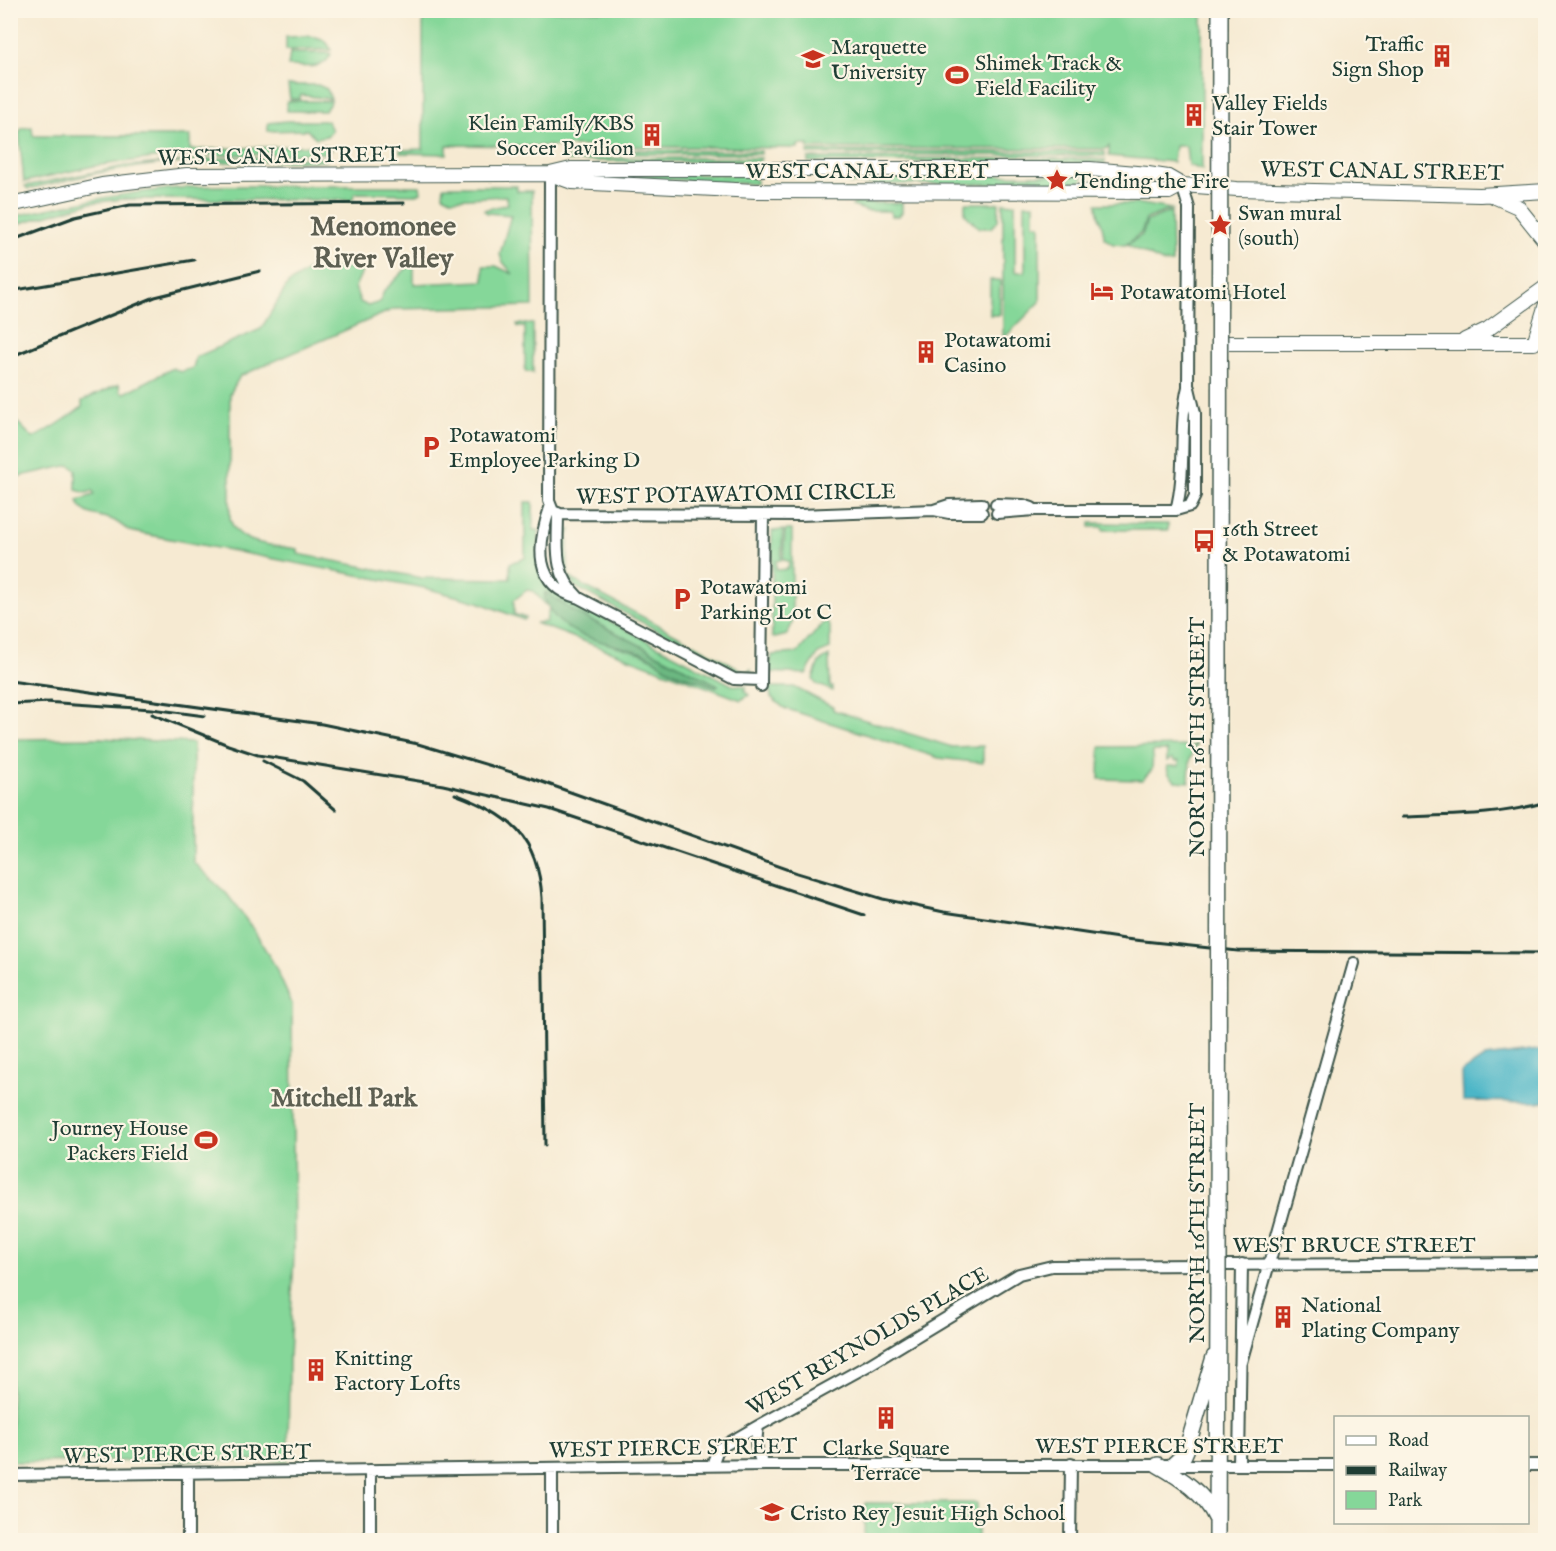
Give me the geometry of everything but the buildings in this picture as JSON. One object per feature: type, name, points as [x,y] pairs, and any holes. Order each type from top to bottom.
[{"type":"main road","name":"NORTH 16TH STREET","points":[[1217,1540],[1220,10]]},
{"type":"main road","points":[[1217,1520],[1210,1505],[1166,1464],[1184,1455],[1218,1343]]},
{"type":"street","points":[[766,168],[767,191]]},
{"type":"street","name":"WEST CANAL STREET","points":[[10,205],[102,185],[187,175],[550,174],[572,169],[1111,170],[1168,177],[1182,185],[1242,189],[1489,194],[1545,191]]},
{"type":"street","points":[[838,169],[838,191]]},
{"type":"street","name":"WEST CANAL STREET","points":[[550,174],[572,182],[767,191],[1169,192],[1182,185]]},
{"type":"street","name":"WEST POTAWATOMI CIRCLE","points":[[550,174],[554,511],[763,515],[934,510],[949,513],[982,509]]},
{"type":"street","points":[[1176,510],[1182,484],[1182,413],[1188,387],[1189,208],[1182,185]]},
{"type":"street","points":[[1489,194],[1518,207],[1545,242]]},
{"type":"street","points":[[1488,336],[1545,287]]},
{"type":"street","points":[[1219,343],[1457,343],[1488,336],[1534,343],[1545,304]]},
{"type":"street","points":[[997,508],[1176,510],[1190,506],[1195,496],[1195,413],[1188,387]]},
{"type":"street","points":[[554,511],[542,530],[544,571],[555,588],[579,598],[734,679],[761,683],[763,515]]},
{"type":"street","points":[[554,511],[559,568],[564,580],[579,598]]},
{"type":"street","points":[[1240,1366],[1354,963]]},
{"type":"street","name":"WEST BRUCE STREET","points":[[1019,1274],[1052,1266],[1545,1263]]},
{"type":"street","points":[[1239,1464],[1242,1264]]},
{"type":"street","name":"WEST REYNOLDS PLACE","points":[[712,1465],[718,1449],[867,1366],[1019,1274]]},
{"type":"street","points":[[758,1426],[757,1450],[759,1460],[765,1465]]},
{"type":"street","points":[[1070,1540],[1071,1464]]},
{"type":"street","name":"WEST PIERCE STREET","points":[[10,1475],[712,1465],[1334,1465]]},
{"type":"street","points":[[1529,1465],[1545,1465]]},
{"type":"street","points":[[552,1468],[552,1540]]},
{"type":"street","points":[[370,1470],[370,1540]]},
{"type":"street","points":[[188,1473],[188,1540]]},
{"type":"green space","name":"Marquette University","points":[[423,11],[1202,11],[1202,170],[1188,165],[1186,146],[1175,146],[1173,162],[1109,156],[1109,146],[1105,149],[808,148],[809,145],[798,145],[798,148],[447,145],[447,154],[400,153],[400,150],[423,149]]},
{"type":"green space","points":[[312,36],[324,40],[331,50],[286,50],[286,37]]},
{"type":"green space","points":[[290,53],[331,54],[324,63],[307,67],[288,66]]},
{"type":"green space","points":[[288,85],[318,85],[327,89],[331,99],[301,95],[300,99],[290,99]]},
{"type":"green space","points":[[287,101],[331,101],[325,111],[287,111]]},
{"type":"green space","points":[[327,121],[332,130],[327,136],[316,138],[307,130],[268,131],[268,123]]},
{"type":"green space","points":[[32,127],[33,136],[190,136],[190,150],[326,145],[331,150],[326,150],[326,153],[169,156],[94,166],[24,182],[19,133],[22,128]]},
{"type":"green space","points":[[631,150],[761,151],[761,154],[631,154]]},
{"type":"green space","points":[[808,151],[1105,152],[1105,156],[808,154]]},
{"type":"green space","points":[[228,158],[326,158],[326,161],[165,163],[98,173],[28,189],[25,186],[125,166]]},
{"type":"green space","points":[[566,158],[761,158],[759,162],[566,161]]},
{"type":"green space","points":[[808,158],[1087,159],[1105,160],[1105,163],[808,162]]},
{"type":"green space","points":[[639,174],[746,175],[756,180],[756,184],[639,178]]},
{"type":"green space","points":[[864,175],[1081,175],[1083,178],[1080,184],[849,184],[853,177]]},
{"type":"green space","points":[[221,186],[420,186],[421,192],[417,194],[355,193],[352,200],[123,199],[90,203],[11,226],[11,217],[89,200],[168,189]]},
{"type":"green space","points":[[444,186],[517,186],[517,191],[532,191],[533,306],[394,309],[240,376],[230,394],[230,518],[234,527],[248,539],[268,545],[298,549],[298,554],[422,578],[510,579],[510,563],[525,558],[525,502],[533,502],[533,530],[539,530],[539,562],[560,595],[732,685],[746,686],[745,691],[749,695],[741,700],[535,623],[546,622],[549,608],[533,591],[527,590],[514,600],[514,614],[526,618],[524,620],[478,602],[425,588],[129,531],[113,520],[83,509],[78,500],[94,495],[93,491],[86,493],[76,490],[76,470],[70,465],[16,477],[11,484],[11,463],[15,460],[12,426],[15,423],[18,423],[33,438],[82,407],[82,401],[119,384],[121,392],[125,393],[173,368],[180,372],[193,368],[196,357],[261,329],[288,284],[315,266],[329,269],[364,267],[355,287],[360,302],[368,306],[380,302],[384,291],[410,265],[414,267],[414,284],[484,281],[483,266],[496,266],[513,274],[502,261],[500,254],[511,215],[487,213],[484,210],[508,204],[506,196],[451,199],[443,195]],"holes":[[[546,592],[573,611],[718,685],[715,687],[672,671],[641,653],[583,635],[559,620],[544,594]]]},
{"type":"green space","points":[[855,203],[902,203],[902,212],[899,216],[891,216],[890,211],[867,211],[852,206]]},
{"type":"green space","points":[[965,203],[999,203],[998,221],[991,228],[979,228],[965,214]]},
{"type":"green space","points":[[1003,203],[1015,204],[1015,272],[1025,272],[1025,204],[1034,204],[1034,224],[1040,225],[1040,302],[1003,339]]},
{"type":"green space","points":[[1097,204],[1142,204],[1171,209],[1146,219],[1141,233],[1125,245],[1113,244],[1104,238]]},
{"type":"green space","points":[[1171,211],[1172,263],[1164,263],[1127,245],[1142,235],[1147,221]]},
{"type":"green space","points":[[990,280],[1000,280],[1000,315],[990,315]]},
{"type":"green space","points":[[517,324],[533,324],[533,373],[525,371],[525,327],[518,327]]},
{"type":"green space","points":[[1090,523],[1168,524],[1168,530],[1103,530],[1103,527],[1090,527]]},
{"type":"green space","points":[[561,530],[571,530],[568,535],[568,575],[575,581],[746,672],[751,669],[751,673],[735,672],[574,586],[563,569]]},
{"type":"green space","points":[[783,530],[781,560],[776,561],[776,570],[788,569],[789,561],[783,560],[785,530],[792,530],[792,624],[787,635],[775,638],[772,637],[772,531]]},
{"type":"green space","points":[[546,592],[573,611],[718,685],[716,687],[677,673],[642,653],[575,632],[554,616],[546,601]]},
{"type":"green space","points":[[825,621],[830,626],[830,649],[818,654],[806,674],[768,672],[772,655],[797,653]]},
{"type":"green space","points":[[829,656],[830,687],[833,687],[833,691],[816,684],[813,679],[819,662]]},
{"type":"green space","points":[[769,687],[794,687],[833,707],[833,710],[952,747],[983,746],[983,763],[939,758],[784,708],[771,697]]},
{"type":"green space","name":"Mitchell Park","points":[[100,738],[193,743],[193,862],[227,894],[253,929],[274,964],[292,1004],[294,1255],[289,1358],[288,1460],[11,1462],[11,739]]},
{"type":"green space","points":[[1194,741],[1196,745],[1190,759],[1189,782],[1175,781],[1168,773],[1167,766],[1179,766],[1179,761],[1174,761],[1173,758],[1167,761],[1167,751],[1153,751],[1152,770],[1142,780],[1099,779],[1100,747],[1194,746]]},
{"type":"green space","points":[[865,1503],[977,1503],[977,1540],[864,1540]]},
{"type":"water","points":[[1545,1049],[1545,1102],[1463,1101],[1462,1072],[1485,1057]]},
{"type":"railway","points":[[10,241],[75,217],[130,205],[404,203]]},
{"type":"railway","points":[[10,291],[194,260]]},
{"type":"railway","points":[[10,357],[155,297],[260,271]]},
{"type":"railway","points":[[10,681],[322,724],[418,744],[531,778],[797,873],[883,899],[944,912],[1125,939],[1238,951],[1546,953]]},
{"type":"railway","points":[[44,702],[152,709],[205,716]]},
{"type":"railway","points":[[10,704],[51,702]]},
{"type":"railway","points":[[152,714],[258,755],[443,785],[549,809],[864,915]]},
{"type":"railway","points":[[263,761],[303,781],[336,810]]},
{"type":"railway","points":[[455,794],[491,810],[518,831],[527,843],[539,877],[542,898],[545,1145]]},
{"type":"railway","points":[[1402,817],[1492,812],[1546,802]]},
{"type":"place","name":"Traffic Sign Shop","points":[[1442,56]]},
{"type":"place","name":"Marquette University","points":[[813,59]]},
{"type":"place","name":"Shimek Track & Field Facility","points":[[957,75]]},
{"type":"place","name":"Valley Fields Stair Tower","points":[[1194,115]]},
{"type":"place","name":"Klein Family/KBS Soccer Pavilion","points":[[652,135]]},
{"type":"place","name":"Tending the Fire","points":[[1057,180]]},
{"type":"place","name":"Swan mural (south)","points":[[1220,225]]},
{"type":"place","name":"Potawatomi Hotel","points":[[1102,291]]},
{"type":"place","name":"Potawatomi Casino","points":[[926,352]]},
{"type":"place","name":"Potawatomi Employee Parking D","points":[[431,447]]},
{"type":"place","name":"16th Street & Potawatomi","points":[[1204,541]]},
{"type":"place","name":"Potawatomi Parking Lot C","points":[[682,599]]},
{"type":"place","name":"Journey House Packers Field","points":[[206,1140]]},
{"type":"place","name":"National Plating Company","points":[[1283,1317]]},
{"type":"place","name":"Knitting Factory Lofts","points":[[316,1370]]},
{"type":"place","name":"Clarke Square Terrace","points":[[886,1418]]},
{"type":"place","name":"Cristo Rey Jesuit High School","points":[[772,1512]]},
{"type":"district","name":"Menomonee River Valley","points":[[383,241]]},
{"type":"district","name":"Mitchell Park","points":[[344,1097]]}]
